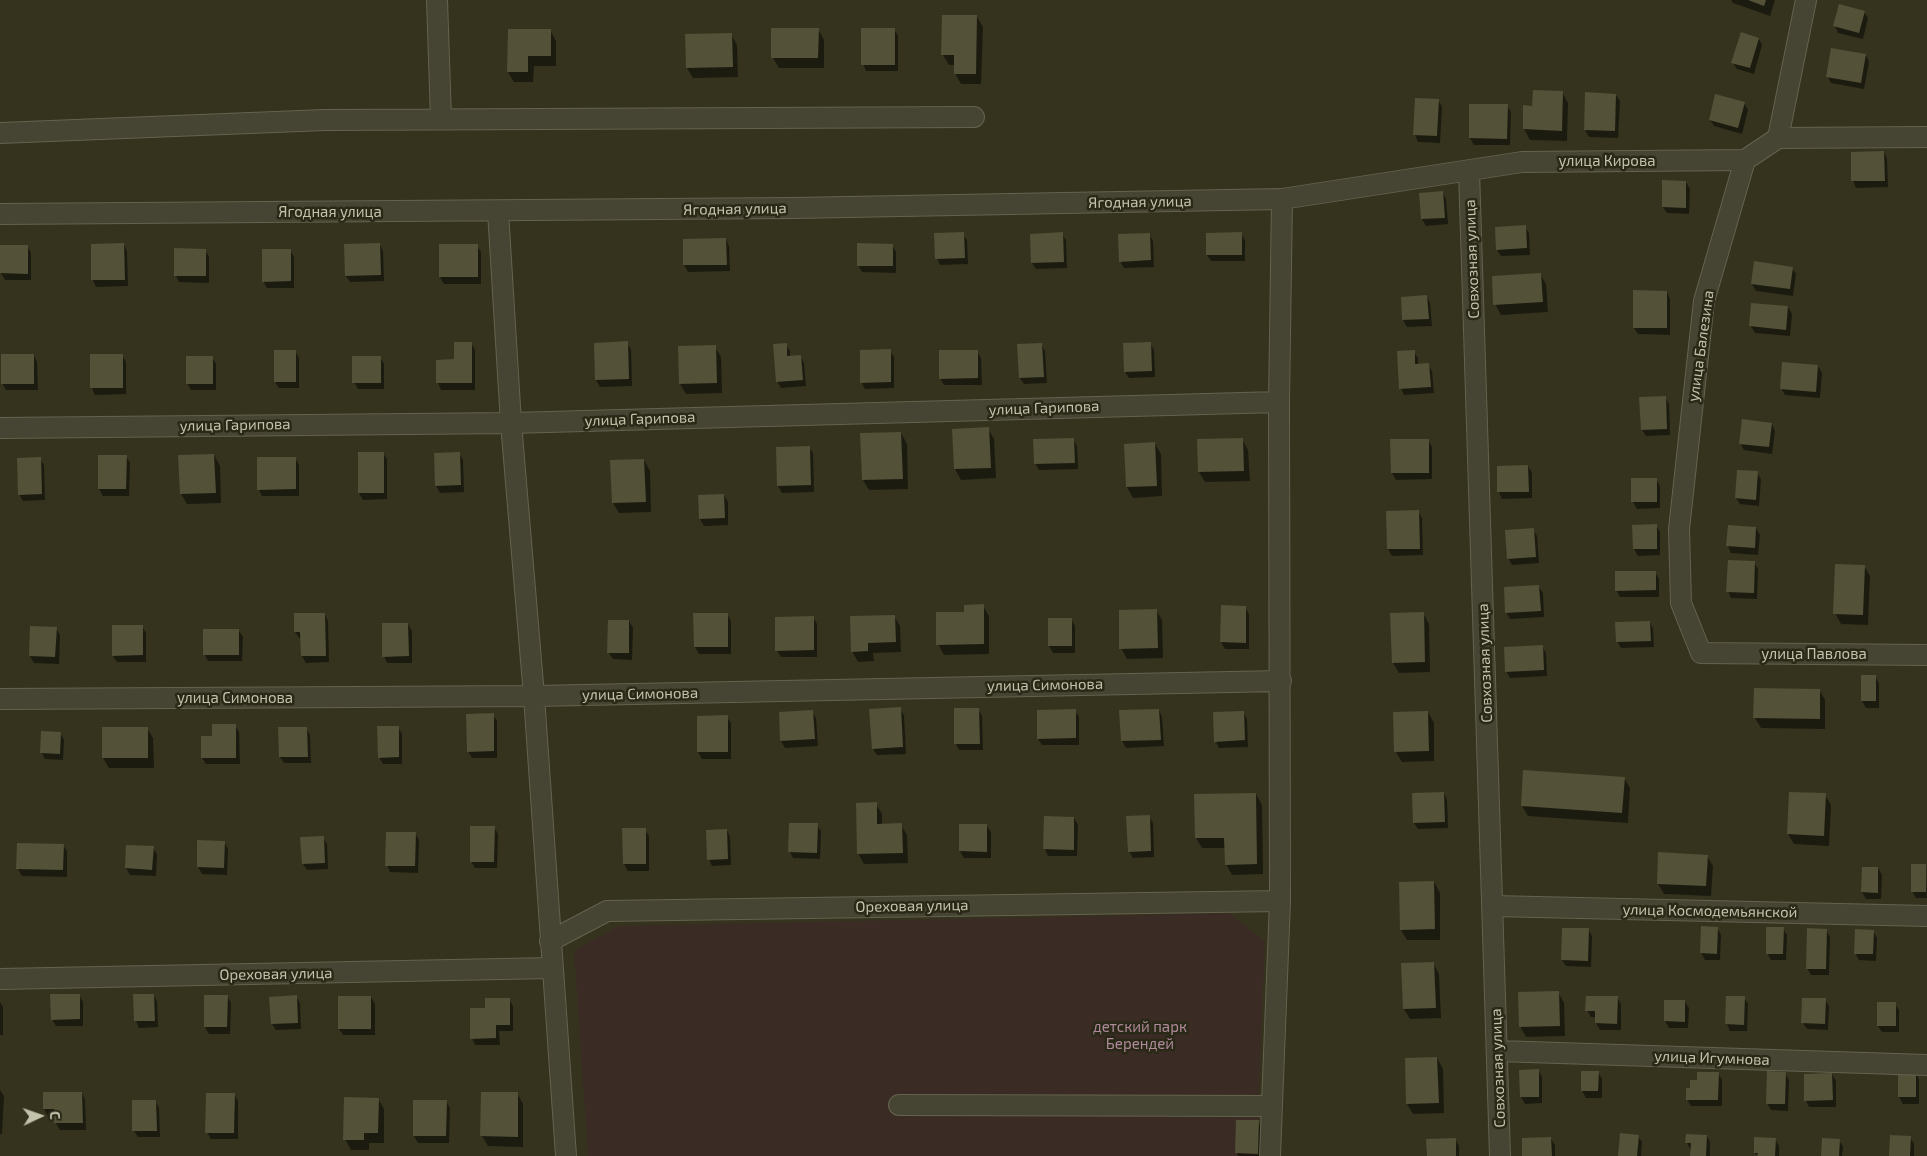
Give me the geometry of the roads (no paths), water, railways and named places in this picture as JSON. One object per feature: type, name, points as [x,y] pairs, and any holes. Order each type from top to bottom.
[{"type":"street","points":[[437,0],[441,119]]},
{"type":"street","points":[[1778,138],[1806,0]]},
{"type":"street","points":[[0,133],[325,120],[974,117]]},
{"type":"street","points":[[1745,160],[1778,138],[1927,137]]},
{"type":"street","name":"улица Кирова","points":[[1469,171],[1522,162],[1745,160]]},
{"type":"street","name":"улица Балезина","points":[[1701,653],[1681,603],[1679,529],[1704,301],[1745,160]]},
{"type":"street","name":"Ягодная улица","points":[[0,214],[803,208],[1282,199],[1469,171]]},
{"type":"street","name":"Совхозная улица","points":[[1469,171],[1500,1156]]},
{"type":"street","points":[[1270,1156],[1280,901],[1279,402],[1282,199]]},
{"type":"street","points":[[498,211],[511,422],[534,696],[566,1156]]},
{"type":"street","name":"улица Гарипова","points":[[0,428],[511,422],[1279,402]]},
{"type":"street","name":"улица Павлова","points":[[1701,653],[1927,655]]},
{"type":"street","name":"улица Симонова","points":[[0,699],[534,696],[1281,680]]},
{"type":"street","name":"Ореховая улица","points":[[550,940],[608,911],[1280,901]]},
{"type":"street","name":"улица Космодемьянской","points":[[1493,906],[1927,916]]},
{"type":"street","name":"Ореховая улица","points":[[0,979],[552,968]]},
{"type":"street","name":"улица Игумнова","points":[[1498,1050],[1927,1065]]},
{"type":"street","points":[[899,1105],[1272,1106]]},
{"type":"park label","name":"детский парк Берендей","points":[[1140,1036]]}]
